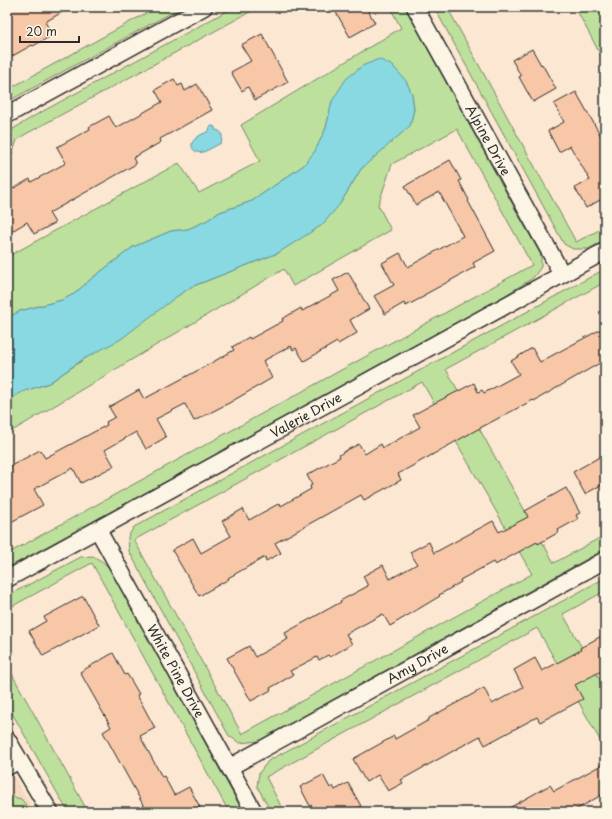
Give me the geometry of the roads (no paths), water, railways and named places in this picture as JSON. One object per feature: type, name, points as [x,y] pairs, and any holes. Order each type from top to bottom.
[{"type":"street","points":[[7,115],[204,7]]},
{"type":"street","name":"Alpine Drive","points":[[415,7],[562,274]]},
{"type":"street","name":"Valerie Drive","points":[[7,580],[605,251]]},
{"type":"street","name":"White Pine Drive","points":[[98,530],[254,812]]},
{"type":"street","name":"Amy Drive","points":[[230,768],[605,560]]},
{"type":"street","points":[[7,739],[13,764],[50,812]]},
{"type":"water","points":[[379,59],[393,66],[406,81],[412,94],[414,109],[410,126],[361,169],[340,204],[322,225],[278,253],[191,287],[121,339],[82,360],[49,383],[22,392],[7,401],[7,318],[20,311],[62,300],[74,294],[133,247],[171,231],[188,229],[206,221],[220,212],[252,201],[304,165],[315,151],[326,128],[332,101],[346,79],[362,66]]},
{"type":"water","points":[[210,127],[215,127],[215,130],[220,131],[222,136],[221,143],[200,153],[195,151],[192,147],[193,141],[198,136],[209,131]]}]
